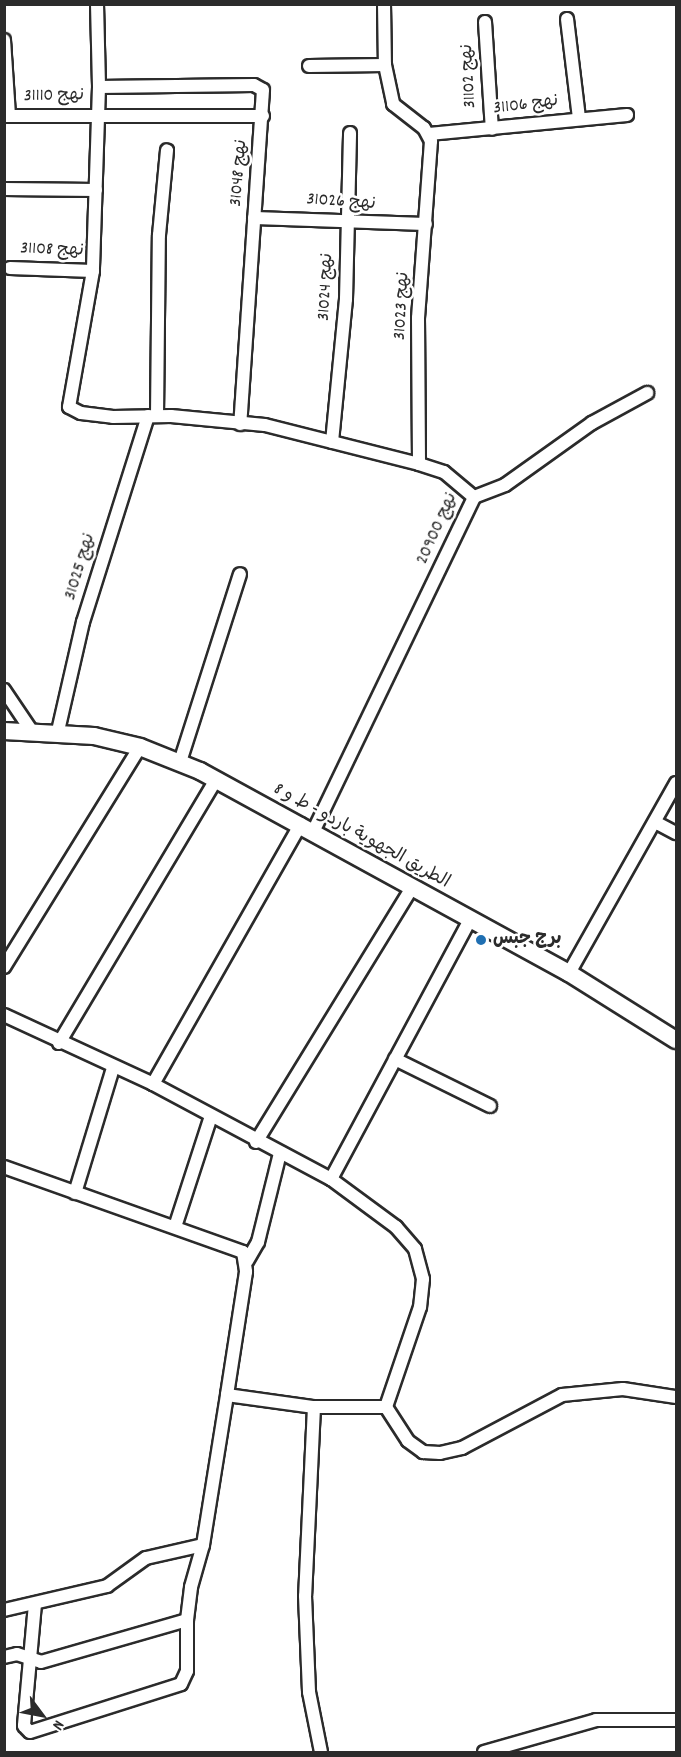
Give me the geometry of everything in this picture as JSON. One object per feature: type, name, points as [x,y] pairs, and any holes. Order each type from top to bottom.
[{"type":"main road","name":"الطريق الجهوية باردو - ط و 8","points":[[4,731],[58,731],[140,747],[180,762],[307,828],[411,889],[569,972],[676,1040]]},
{"type":"street","points":[[93,271],[99,114],[97,4]]},
{"type":"street","points":[[384,4],[385,65],[396,109],[429,134]]},
{"type":"street","points":[[567,19],[579,118]]},
{"type":"street","name":"نهج 31102","points":[[485,22],[492,129]]},
{"type":"street","points":[[4,40],[7,116]]},
{"type":"street","points":[[309,66],[385,65]]},
{"type":"street","name":"نهج 31048","points":[[99,87],[254,85],[265,96],[240,424]]},
{"type":"street","name":"نهج 31110","points":[[7,116],[99,114],[263,116]]},
{"type":"street","name":"نهج 31106","points":[[429,134],[627,115]]},
{"type":"street","name":"نهج 31024","points":[[332,442],[346,299],[350,133]]},
{"type":"street","name":"نهج 31023","points":[[419,464],[418,318],[426,224],[429,134]]},
{"type":"street","name":"نهج 31025","points":[[58,731],[83,622],[153,416],[159,235],[167,150]]},
{"type":"street","points":[[4,189],[96,190]]},
{"type":"street","name":"نهج 31026","points":[[254,218],[426,224]]},
{"type":"street","name":"نهج 31108","points":[[10,268],[93,271]]},
{"type":"street","name":"نهج 20900","points":[[93,271],[69,407],[81,413],[171,416],[265,425],[444,472],[474,497],[307,828],[153,1084]]},
{"type":"street","points":[[474,497],[505,485],[592,423],[647,393]]},
{"type":"street","points":[[180,762],[240,574]]},
{"type":"street","points":[[4,690],[31,730]]},
{"type":"street","points":[[4,967],[140,747]]},
{"type":"street","points":[[59,1043],[216,780]]},
{"type":"street","points":[[569,972],[676,783]]},
{"type":"street","points":[[655,822],[676,833]]},
{"type":"street","points":[[256,1142],[411,889]]},
{"type":"street","points":[[331,1179],[470,920]]},
{"type":"street","points":[[4,1015],[59,1043],[153,1084],[256,1142],[331,1179],[396,1227],[415,1249],[423,1279],[420,1307],[386,1407]]},
{"type":"street","points":[[395,1059],[490,1106]]},
{"type":"street","points":[[75,1193],[113,1068]]},
{"type":"street","points":[[175,1227],[211,1116]]},
{"type":"street","points":[[35,1604],[24,1726],[30,1731],[181,1684],[187,1671],[187,1620],[191,1587],[203,1545],[247,1261],[258,1242],[280,1153]]},
{"type":"street","points":[[4,1167],[233,1246],[243,1252],[247,1261]]},
{"type":"street","points":[[386,1407],[408,1441],[423,1452],[440,1453],[462,1448],[562,1395],[623,1389],[676,1397]]},
{"type":"street","points":[[227,1395],[315,1407],[386,1407]]},
{"type":"street","points":[[315,1407],[305,1596],[309,1692],[321,1752]]},
{"type":"street","points":[[4,1610],[107,1586],[146,1558],[203,1545]]},
{"type":"street","points":[[4,1657],[17,1654],[42,1662],[108,1646],[187,1620]]},
{"type":"street","points":[[484,1752],[596,1720],[676,1720]]},
{"type":"place","name":"برج جبس","points":[[481,940]]}]
